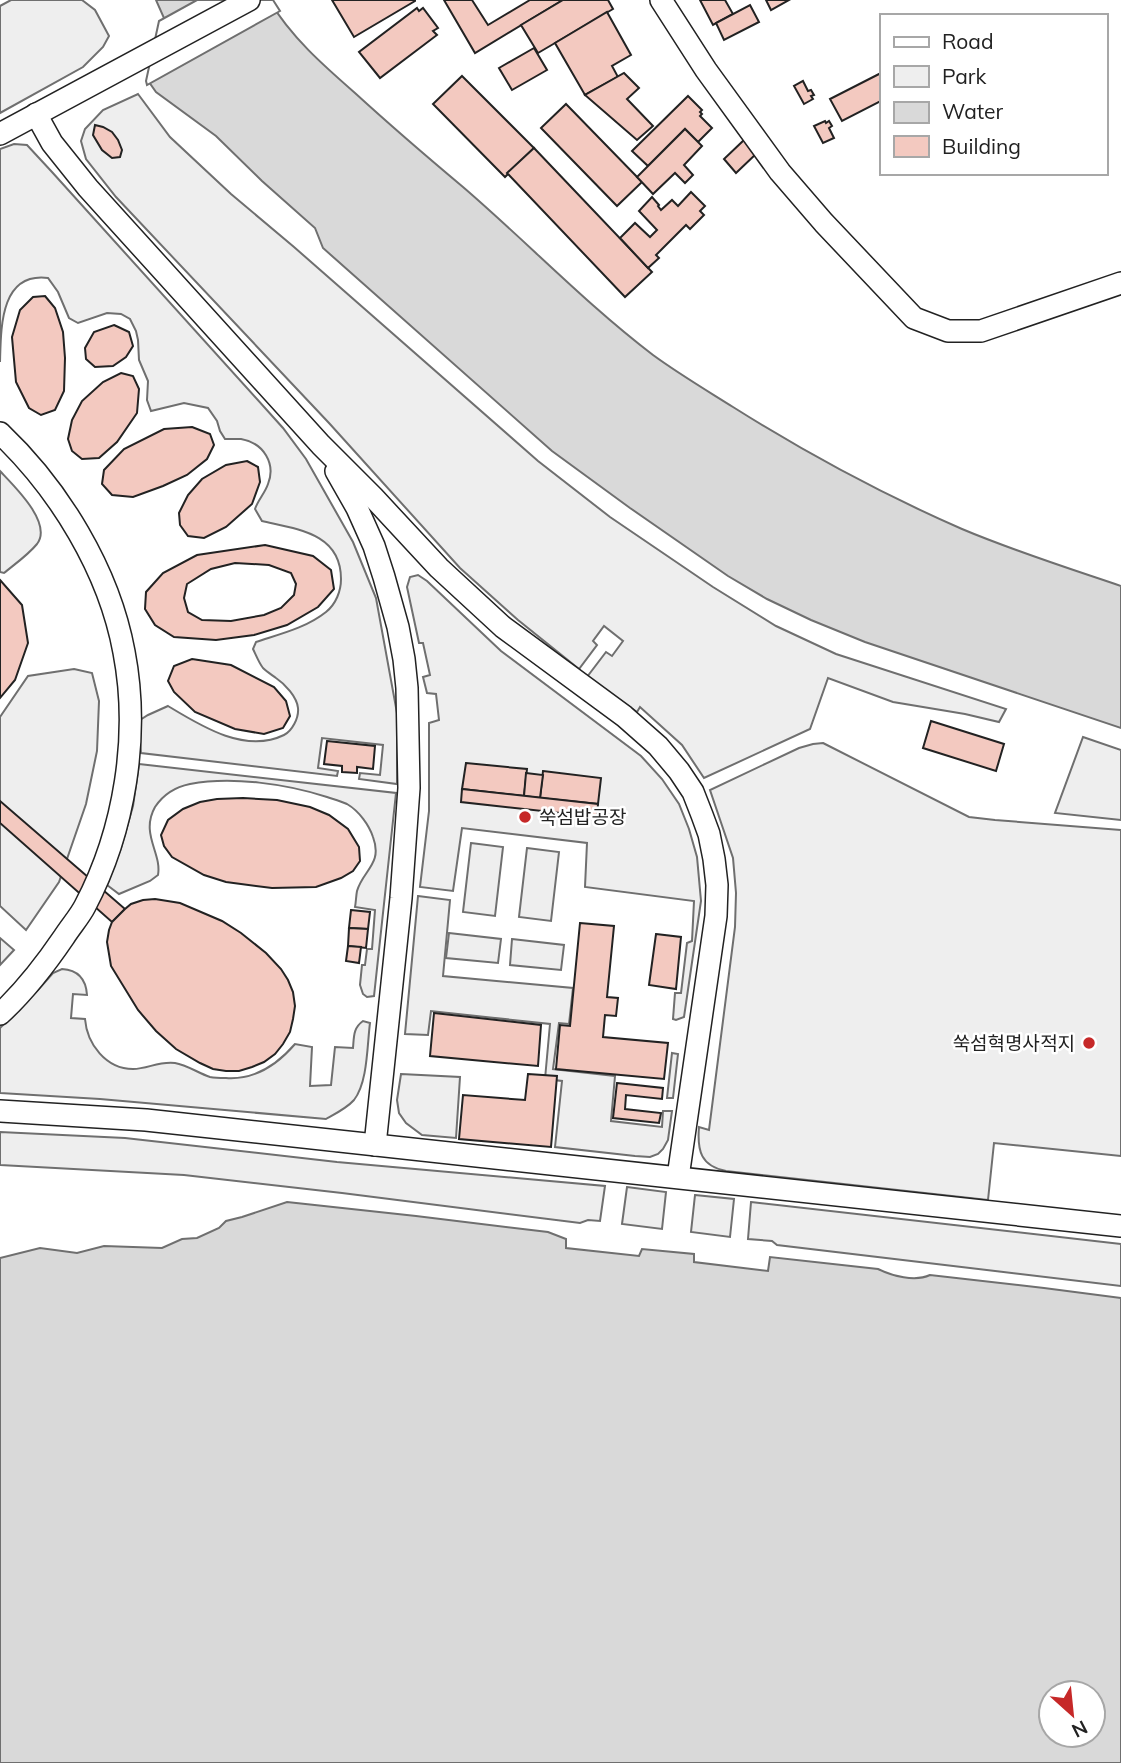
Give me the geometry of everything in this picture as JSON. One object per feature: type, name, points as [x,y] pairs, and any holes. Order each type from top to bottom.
[{"type":"street","points":[[0,134],[249,0]]},
{"type":"street","points":[[661,0],[713,79],[780,172],[914,318],[948,331],[981,331],[1121,283]]},
{"type":"street","points":[[36,114],[52,143],[88,188],[321,445],[373,496],[439,568],[503,627],[624,716],[658,746],[693,792],[709,834],[717,885],[716,916],[677,1177]]},
{"type":"street","points":[[0,433],[45,481],[70,517],[94,562],[116,619],[124,650],[130,720],[126,780],[120,813],[85,907],[22,994],[0,1014]]},
{"type":"street","points":[[321,445],[357,508],[374,545],[398,627],[406,679],[409,788],[401,898],[375,1145]]},
{"type":"street","points":[[0,1111],[146,1120],[1121,1226]]},
{"type":"green space","points":[[11,0],[82,0],[95,10],[109,36],[103,47],[83,67],[0,113],[0,6]]},
{"type":"green space","points":[[138,94],[170,137],[231,194],[538,461],[610,517],[776,626],[836,654],[1006,709],[999,722],[893,702],[828,678],[810,729],[704,778],[682,745],[640,707],[637,712],[587,677],[606,652],[612,656],[623,641],[604,626],[593,641],[597,645],[579,669],[518,620],[460,568],[329,423],[116,197],[86,159],[81,141],[85,129],[103,110]]},
{"type":"green space","points":[[14,144],[27,145],[283,428],[306,459],[353,542],[376,598],[397,713],[397,784],[359,779],[360,773],[380,775],[383,745],[322,738],[318,768],[338,771],[337,776],[141,753],[140,720],[168,706],[209,729],[239,739],[269,740],[290,730],[297,716],[295,700],[283,684],[263,668],[253,649],[256,642],[301,626],[330,609],[340,588],[339,564],[334,552],[315,536],[262,521],[255,509],[268,484],[270,469],[266,456],[256,445],[241,439],[225,439],[208,408],[184,403],[151,411],[147,400],[148,381],[139,360],[138,340],[130,319],[121,314],[107,313],[78,323],[69,318],[58,292],[48,278],[32,278],[20,284],[6,305],[0,362],[0,149]]},
{"type":"green space","points":[[0,471],[30,505],[40,526],[41,535],[37,544],[4,573],[0,572]]},
{"type":"green space","points":[[418,575],[501,651],[641,756],[662,779],[679,804],[697,857],[701,901],[684,1017],[673,1019],[675,993],[681,993],[687,943],[692,941],[694,901],[585,887],[587,843],[462,828],[453,891],[420,887],[429,811],[429,723],[439,720],[436,694],[427,693],[423,677],[430,675],[423,643],[419,643],[407,587],[410,577]]},
{"type":"green space","points":[[74,669],[92,673],[99,701],[97,751],[86,804],[59,882],[26,930],[0,906],[0,717],[28,676]]},
{"type":"green space","points":[[1083,737],[1121,750],[1121,820],[1055,813]]},
{"type":"green space","points":[[823,743],[969,817],[1121,830],[1121,1156],[994,1143],[988,1200],[726,1171],[711,1165],[702,1156],[699,1127],[709,1130],[735,927],[736,893],[733,858],[710,790],[799,748]]},
{"type":"green space","points":[[139,764],[396,793],[374,996],[367,997],[363,994],[360,985],[367,949],[372,949],[375,910],[355,907],[357,891],[376,854],[369,828],[356,810],[345,803],[311,792],[277,785],[224,781],[179,787],[162,799],[151,817],[150,835],[157,859],[158,875],[119,894],[107,885],[133,806]]},
{"type":"green space","points":[[471,843],[503,847],[495,916],[463,912]]},
{"type":"green space","points":[[527,848],[559,852],[551,921],[519,917]]},
{"type":"green space","points":[[418,896],[450,900],[443,976],[573,988],[569,1024],[559,1023],[553,1069],[615,1076],[611,1121],[662,1127],[663,1111],[672,1111],[668,1140],[658,1154],[650,1157],[635,1156],[555,1147],[562,1081],[545,1079],[550,1024],[431,1011],[428,1035],[405,1034]]},
{"type":"green space","points":[[449,933],[501,939],[498,963],[446,958]]},
{"type":"green space","points":[[0,938],[14,950],[0,965]]},
{"type":"green space","points":[[512,939],[564,945],[561,970],[510,965]]},
{"type":"green space","points":[[62,969],[77,973],[86,989],[87,995],[73,994],[71,1018],[85,1019],[94,1046],[114,1065],[138,1069],[175,1063],[210,1077],[236,1078],[264,1070],[295,1044],[312,1047],[310,1086],[331,1085],[335,1047],[353,1048],[357,1027],[363,1021],[370,1023],[364,1074],[359,1092],[348,1106],[326,1119],[0,1093],[0,1028],[53,973]]},
{"type":"green space","points":[[672,1053],[678,1054],[673,1098],[667,1098]]},
{"type":"green space","points":[[401,1074],[460,1077],[456,1138],[422,1135],[406,1123],[399,1113],[397,1100]]},
{"type":"green space","points":[[0,1132],[125,1138],[337,1162],[605,1186],[600,1221],[588,1220],[580,1223],[184,1175],[0,1165]]},
{"type":"green space","points":[[627,1187],[666,1192],[662,1229],[622,1224]]},
{"type":"green space","points":[[695,1195],[734,1199],[730,1237],[691,1232]]},
{"type":"green space","points":[[751,1202],[1121,1244],[1121,1286],[777,1245],[772,1241],[748,1239]]},
{"type":"water","points":[[156,0],[269,0],[297,38],[331,72],[487,208],[604,315],[663,362],[788,441],[903,502],[982,537],[1121,586],[1121,728],[865,642],[767,599],[728,576],[552,451],[323,248],[315,228],[216,136],[156,92],[149,82],[164,18]]},
{"type":"water","points":[[287,1202],[548,1232],[566,1239],[566,1248],[639,1256],[642,1249],[694,1254],[694,1262],[768,1271],[770,1257],[878,1269],[904,1277],[930,1275],[1121,1298],[1121,1763],[0,1763],[0,1258],[40,1248],[77,1253],[104,1246],[162,1248],[182,1239],[197,1238],[219,1228],[226,1221]]},
{"type":"pier","points":[[197,0],[273,0],[280,11],[147,85],[159,21]]},
{"type":"building","points":[[332,0],[415,0],[415,1],[354,37]]},
{"type":"building","points":[[444,0],[472,0],[488,25],[530,0],[563,0],[475,53]]},
{"type":"building","points":[[563,0],[608,0],[613,9],[538,53],[521,25]]},
{"type":"building","points":[[700,0],[725,0],[733,14],[713,25]]},
{"type":"building","points":[[766,0],[789,0],[771,10]]},
{"type":"building","points":[[750,5],[759,22],[724,40],[716,23]]},
{"type":"building","points":[[417,8],[419,11],[423,8],[438,28],[433,31],[437,35],[380,78],[359,52]]},
{"type":"building","points":[[607,12],[631,55],[612,66],[618,77],[585,95],[555,43]]},
{"type":"building","points":[[534,48],[547,70],[512,90],[499,68]]},
{"type":"building","points":[[624,73],[639,88],[627,99],[653,126],[637,140],[585,95]]},
{"type":"building","points":[[880,74],[880,102],[842,121],[830,99]]},
{"type":"building","points":[[462,76],[534,148],[505,177],[433,104]]},
{"type":"building","points":[[803,81],[808,91],[811,90],[814,95],[811,96],[813,99],[804,104],[794,86]]},
{"type":"building","points":[[688,96],[702,110],[700,116],[712,128],[698,142],[685,129],[648,166],[632,151]]},
{"type":"building","points":[[566,104],[642,182],[617,206],[541,128]]},
{"type":"building","points":[[829,121],[832,126],[829,128],[834,138],[823,143],[814,126]]},
{"type":"building","points":[[95,125],[112,132],[122,150],[120,157],[112,158],[102,150],[93,135]]},
{"type":"building","points":[[685,129],[702,146],[684,165],[693,175],[685,183],[675,173],[653,194],[637,177]]},
{"type":"building","points":[[744,140],[757,153],[736,173],[724,159]]},
{"type":"building","points":[[534,148],[652,272],[625,297],[507,173]]},
{"type":"building","points":[[691,192],[705,206],[700,211],[704,215],[690,229],[686,225],[656,255],[659,258],[648,268],[620,238],[635,223],[650,237],[657,230],[639,211],[652,197],[661,210],[672,200],[678,206]]},
{"type":"building","points":[[45,296],[55,308],[63,332],[64,391],[55,410],[41,415],[29,408],[16,382],[12,337],[20,310],[33,297]]},
{"type":"building","points":[[114,325],[129,332],[133,346],[126,357],[113,366],[95,367],[86,359],[85,348],[94,332]]},
{"type":"building","points":[[121,373],[133,376],[139,389],[137,413],[117,442],[99,458],[82,459],[72,451],[68,439],[72,420],[82,401],[103,382]]},
{"type":"building","points":[[192,427],[210,434],[214,445],[207,459],[187,475],[133,497],[112,495],[102,484],[104,470],[124,449],[164,429]]},
{"type":"building","points":[[247,461],[258,467],[260,482],[252,504],[226,527],[204,538],[188,536],[180,525],[179,513],[188,495],[202,479],[226,465]]},
{"type":"building","points":[[265,545],[313,556],[331,570],[334,589],[318,607],[287,625],[254,635],[216,640],[174,637],[155,625],[145,609],[146,592],[163,573],[197,555]],"holes":[[[235,563],[269,565],[291,573],[296,584],[294,595],[281,608],[264,615],[231,621],[202,620],[188,612],[184,598],[187,584],[211,569]]]},
{"type":"building","points":[[0,580],[22,605],[28,643],[15,680],[0,698]]},
{"type":"building","points":[[192,659],[231,665],[274,687],[286,701],[290,716],[283,728],[264,734],[235,729],[195,712],[174,692],[168,681],[174,666]]},
{"type":"building","points":[[931,721],[1004,744],[996,771],[923,748]]},
{"type":"building","points":[[327,741],[375,746],[373,769],[357,767],[357,773],[342,772],[342,766],[324,764]]},
{"type":"building","points":[[466,763],[527,769],[524,796],[462,789]]},
{"type":"building","points":[[543,771],[601,778],[598,804],[540,798]]},
{"type":"building","points":[[526,773],[543,775],[540,798],[524,796]]},
{"type":"building","points":[[462,789],[598,804],[597,817],[461,802]]},
{"type":"building","points":[[243,798],[277,800],[310,807],[329,815],[348,829],[359,847],[360,861],[353,871],[316,887],[272,888],[226,882],[204,875],[172,857],[164,846],[161,835],[168,820],[183,809],[200,802]]},
{"type":"building","points":[[0,801],[125,909],[112,922],[0,823]]},
{"type":"building","points":[[143,900],[180,903],[222,921],[266,953],[281,969],[293,992],[293,1019],[283,1044],[264,1062],[239,1071],[213,1069],[176,1049],[138,1010],[111,966],[107,942],[112,922],[125,909]]},
{"type":"building","points":[[351,910],[370,912],[368,929],[349,928]]},
{"type":"building","points":[[580,923],[614,926],[607,997],[618,998],[616,1016],[605,1015],[603,1037],[668,1043],[664,1079],[556,1069],[560,1025],[570,1026]]},
{"type":"building","points":[[349,928],[368,929],[366,948],[348,946]]},
{"type":"building","points":[[656,934],[681,937],[676,989],[649,985]]},
{"type":"building","points":[[348,946],[361,947],[359,963],[346,961]]},
{"type":"building","points":[[434,1013],[541,1025],[538,1066],[430,1056]]},
{"type":"building","points":[[528,1074],[557,1076],[551,1147],[459,1139],[463,1095],[525,1100]]},
{"type":"building","points":[[617,1083],[663,1088],[662,1099],[626,1095],[625,1109],[661,1113],[659,1123],[613,1118]]},
{"type":"place","name":"쑥섬밥공장","points":[[525,817]]},
{"type":"place","name":"쑥섬혁명사적지","points":[[1089,1043]]}]
